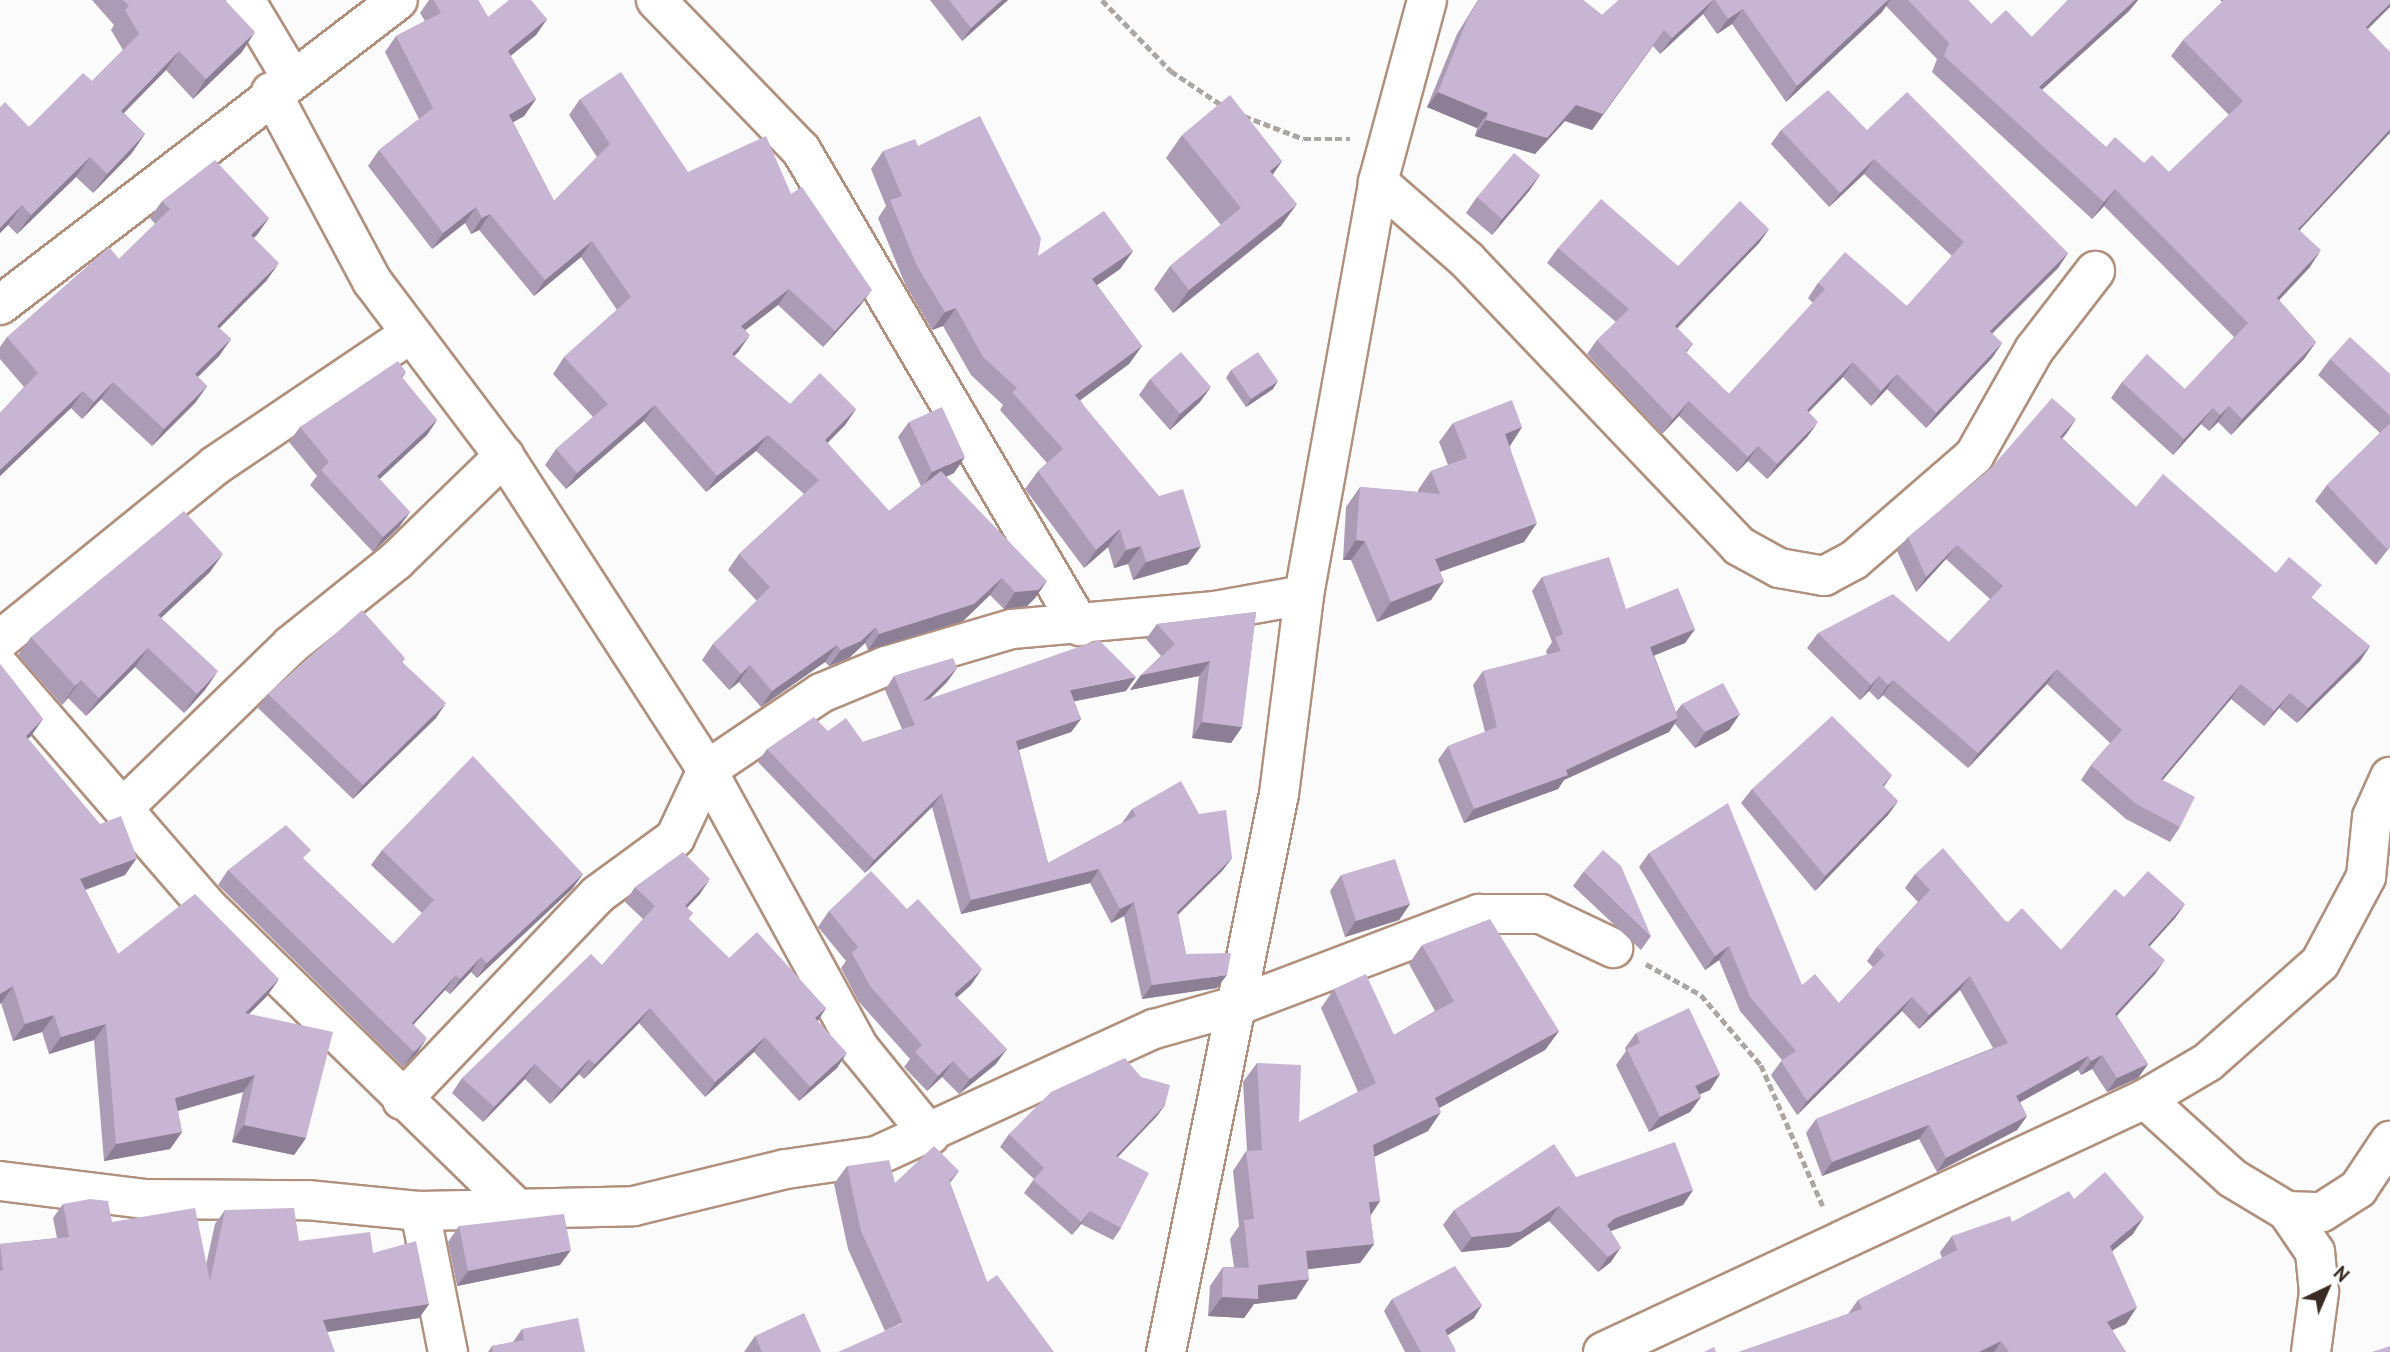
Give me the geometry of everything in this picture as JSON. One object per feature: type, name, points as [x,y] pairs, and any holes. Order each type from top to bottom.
[{"type":"street","points":[[245,0],[346,239],[409,335],[504,456],[707,770],[860,1049],[930,1135]]},
{"type":"street","points":[[5,291],[398,0]]},
{"type":"street","points":[[656,0],[801,150],[1080,626]]},
{"type":"street","points":[[1166,1352],[1239,1005],[1279,794],[1304,595],[1378,182],[1427,0]]},
{"type":"street","points":[[1378,182],[1467,261],[1739,546],[1779,568],[1824,576],[1853,560],[1974,456],[2034,350],[2095,271]]},
{"type":"street","points":[[0,640],[216,465],[409,335]]},
{"type":"street","points":[[123,808],[290,645],[396,561],[504,456]]},
{"type":"street","points":[[402,1100],[597,895],[675,838],[707,770],[821,693],[886,666],[1012,629],[1080,626],[1304,595]]},
{"type":"street","points":[[0,667],[208,908],[516,1209]]},
{"type":"street","points":[[1603,1352],[2145,1099],[2208,1062],[2320,963],[2366,877],[2372,817],[2390,777]]},
{"type":"street","points":[[0,1181],[144,1199],[307,1200],[420,1211],[634,1206],[786,1169],[876,1156],[930,1135],[1154,1029],[1239,1005],[1479,914],[1541,914],[1613,948]]},
{"type":"street","points":[[2145,1099],[2232,1178],[2287,1211],[2315,1252],[2319,1292],[2311,1352]]},
{"type":"street","points":[[2287,1211],[2322,1212],[2358,1189],[2390,1141]]},
{"type":"street","points":[[420,1211],[448,1352]]},
{"type":"path","points":[[1102,0],[1171,71],[1220,104],[1304,139],[1389,138]]},
{"type":"path","points":[[1613,948],[1701,995],[1761,1065],[1839,1242]]},
{"type":"building","points":[[123,0],[225,0],[255,32],[206,79],[179,51],[121,111],[145,134],[107,174],[90,157],[31,215],[22,205],[0,228],[0,107],[5,102],[29,127],[83,73],[92,81],[139,34],[125,10],[129,6]]},
{"type":"building","points":[[434,0],[478,0],[488,17],[509,0],[531,0],[547,19],[508,51],[536,99],[509,115],[554,201],[610,144],[580,99],[621,72],[688,172],[766,136],[791,194],[802,187],[872,290],[835,331],[789,289],[741,326],[750,335],[732,354],[790,404],[820,373],[856,409],[825,440],[889,511],[941,471],[1047,581],[1038,590],[1015,592],[1002,578],[974,604],[879,634],[876,627],[861,641],[841,650],[837,645],[772,691],[750,665],[741,674],[713,644],[770,587],[739,554],[819,480],[768,435],[717,476],[655,405],[577,473],[556,449],[608,404],[564,357],[631,297],[592,241],[545,280],[490,214],[482,218],[476,207],[443,233],[379,150],[433,108],[396,36],[441,13]]},
{"type":"building","points":[[949,0],[1002,0],[971,28]]},
{"type":"building","points":[[1479,0],[1583,0],[1602,15],[1619,0],[1713,0],[1672,38],[1664,30],[1603,114],[1576,105],[1547,138],[1486,120],[1488,113],[1438,92],[1468,18]]},
{"type":"building","points":[[1715,0],[1888,0],[1797,86],[1743,9],[1728,19]]},
{"type":"building","points":[[1908,0],[1968,0],[1991,24],[2006,10],[2032,37],[2068,0],[2135,0],[2039,87],[2106,147],[2115,137],[2144,163],[2152,155],[2169,172],[2243,101],[2183,40],[2224,0],[2390,0],[2366,27],[2390,52],[2390,129],[2298,229],[2321,250],[2277,298],[2316,342],[2242,419],[2229,406],[2220,415],[2213,408],[2184,439],[2122,382],[2147,354],[2185,389],[2248,323],[2115,189],[2104,202],[1944,56],[1949,43]]},
{"type":"building","points":[[1828,90],[1867,130],[1907,92],[2068,253],[1990,331],[2002,343],[1936,413],[1897,374],[1881,391],[1853,362],[1807,410],[1818,422],[1777,464],[1758,446],[1748,457],[1689,401],[1673,419],[1597,340],[1629,309],[1558,248],[1601,199],[1678,266],[1740,201],[1769,229],[1675,326],[1693,344],[1685,351],[1729,394],[1825,289],[1818,283],[1845,252],[1907,306],[1964,242],[1874,159],[1840,193],[1781,130]]},
{"type":"building","points":[[1230,95],[1282,161],[1270,171],[1297,204],[1189,290],[1170,266],[1241,208],[1182,135]]},
{"type":"building","points":[[980,116],[1041,238],[1038,256],[1104,211],[1133,251],[1092,279],[1142,346],[1075,395],[1159,496],[1183,489],[1201,546],[1146,562],[1141,546],[1126,550],[1120,529],[1096,550],[1038,471],[1063,449],[1012,392],[1017,388],[983,357],[956,308],[945,312],[917,266],[890,200],[902,196],[883,151],[915,139],[918,146]]},
{"type":"building","points":[[1514,153],[1540,175],[1502,219],[1477,197]]},
{"type":"building","points":[[215,160],[269,218],[251,235],[279,263],[217,326],[231,339],[195,374],[207,386],[164,429],[113,382],[94,402],[83,391],[0,470],[0,413],[38,373],[7,337],[109,247],[119,259],[170,209],[162,201]]},
{"type":"building","points":[[2350,337],[2390,374],[2390,416],[2330,359]]},
{"type":"building","points":[[1181,352],[1211,387],[1180,414],[1150,379]]},
{"type":"building","points":[[1258,352],[1278,381],[1251,399],[1231,370]]},
{"type":"building","points":[[398,361],[406,372],[401,376],[437,420],[377,476],[410,512],[383,537],[321,470],[329,462],[300,427]]},
{"type":"building","points":[[2052,398],[2076,419],[2060,437],[2136,507],[2163,474],[2276,573],[2289,557],[2322,585],[2311,598],[2370,646],[2308,708],[2290,693],[2274,711],[2241,684],[2161,779],[2195,797],[2180,827],[2136,804],[2091,765],[2122,730],[2057,669],[1978,753],[1893,680],[1888,685],[1879,676],[1871,685],[1818,633],[1893,594],[1949,642],[2003,586],[1957,545],[1926,577],[1908,537],[1991,468]]},
{"type":"building","points":[[1512,400],[1522,427],[1505,434],[1537,523],[1435,559],[1444,581],[1391,602],[1365,541],[1356,540],[1360,487],[1440,494],[1431,471],[1467,458],[1453,423]]},
{"type":"building","points":[[942,407],[965,457],[932,472],[909,422]]},
{"type":"building","points":[[2390,423],[2390,546],[2387,549],[2327,485]]},
{"type":"building","points":[[184,511],[223,554],[158,615],[218,671],[197,694],[148,648],[99,698],[81,680],[75,686],[31,637]]},
{"type":"building","points":[[1609,557],[1626,609],[1678,588],[1695,629],[1650,647],[1678,718],[1566,770],[1568,775],[1474,809],[1448,746],[1497,727],[1483,671],[1561,651],[1555,637],[1563,634],[1542,577]]},
{"type":"building","points":[[362,610],[405,658],[401,661],[446,703],[363,785],[268,694]]},
{"type":"building","points":[[1256,612],[1242,727],[1202,722],[1210,661],[1141,675],[1175,644],[1157,624]]},
{"type":"building","points":[[1099,640],[1136,677],[1070,690],[1081,719],[1016,741],[1048,863],[1136,816],[1132,809],[1181,781],[1199,814],[1226,810],[1232,858],[1177,912],[1186,954],[1231,953],[1227,975],[1152,985],[1134,902],[1120,909],[1099,869],[971,900],[942,793],[874,860],[767,749],[814,717],[828,731],[846,718],[863,742],[915,725],[894,676],[903,673],[953,658],[957,668],[923,701]]},
{"type":"building","points":[[0,664],[43,719],[26,736],[100,824],[121,816],[137,858],[80,879],[118,954],[195,894],[279,979],[245,1013],[333,1032],[306,1138],[244,1125],[255,1075],[175,1098],[182,1132],[116,1144],[106,1024],[61,1037],[54,1015],[25,1024],[13,986],[0,994]]},
{"type":"building","points":[[1723,683],[1740,714],[1705,732],[1682,704]]},
{"type":"building","points":[[1832,716],[1892,775],[1882,785],[1898,801],[1825,876],[1752,789]]},
{"type":"building","points":[[473,756],[583,874],[487,963],[481,957],[460,979],[456,975],[412,1023],[427,1038],[414,1052],[228,870],[286,825],[311,850],[303,858],[393,944],[434,900],[382,850]]},
{"type":"building","points":[[1728,803],[1802,985],[1815,974],[1839,1003],[1885,955],[1877,947],[1930,890],[1915,874],[1943,848],[2007,923],[2022,908],[2061,950],[2115,889],[2124,897],[2148,871],[2185,904],[2148,945],[2165,960],[2115,1014],[2148,1064],[2117,1078],[2102,1055],[2091,1061],[2088,1056],[2016,1096],[2027,1116],[1946,1158],[1929,1125],[1832,1162],[1816,1119],[2008,1043],[1970,976],[1929,1015],[1912,997],[1807,1101],[1781,1061],[1796,1051],[1750,997],[1729,946],[1715,956],[1649,853]]},
{"type":"building","points":[[1603,850],[1621,866],[1651,936],[1584,871]]},
{"type":"building","points":[[683,852],[710,879],[685,906],[693,913],[688,918],[729,958],[757,932],[826,1008],[815,1018],[847,1053],[810,1087],[765,1037],[715,1082],[650,1008],[595,1064],[589,1059],[561,1089],[535,1064],[494,1107],[462,1078],[591,954],[602,965],[655,906],[635,887]]},
{"type":"building","points":[[1395,859],[1410,904],[1356,921],[1341,875]]},
{"type":"building","points":[[871,871],[907,909],[918,899],[982,969],[954,994],[1007,1049],[970,1079],[953,1061],[938,1076],[915,1052],[922,1045],[870,986],[852,953],[858,947],[829,911]]},
{"type":"building","points":[[1490,919],[1559,1031],[1435,1098],[1441,1112],[1373,1145],[1380,1201],[1369,1202],[1374,1244],[1306,1251],[1309,1279],[1258,1285],[1258,1299],[1222,1297],[1223,1267],[1249,1268],[1244,1220],[1254,1219],[1246,1151],[1262,1150],[1257,1063],[1301,1065],[1299,1122],[1376,1083],[1334,989],[1366,974],[1394,1035],[1454,1001],[1422,945]]},
{"type":"building","points":[[1689,1008],[1720,1074],[1695,1086],[1701,1097],[1660,1117],[1627,1049],[1640,1043],[1636,1033]]},
{"type":"building","points":[[1125,1058],[1141,1077],[1170,1085],[1165,1105],[1116,1156],[1149,1173],[1121,1228],[1090,1211],[1081,1222],[1033,1180],[1044,1168],[1009,1134],[1051,1092]]},
{"type":"building","points":[[1675,1142],[1693,1190],[1615,1218],[1607,1225],[1621,1247],[1608,1257],[1559,1206],[1520,1232],[1472,1237],[1454,1210],[1554,1144],[1576,1177]]},
{"type":"building","points":[[934,1146],[959,1171],[949,1180],[987,1282],[997,1275],[1054,1352],[838,1352],[903,1323],[861,1231],[847,1166],[889,1160],[895,1183]]},
{"type":"building","points":[[2105,1172],[2144,1217],[2110,1246],[2137,1307],[2107,1322],[2126,1352],[2009,1352],[2001,1341],[1979,1352],[1739,1352],[1862,1309],[1858,1300],[1957,1250],[1952,1236],[2010,1216],[2012,1222],[2069,1191],[2074,1199]]},
{"type":"building","points":[[90,1199],[108,1201],[112,1222],[195,1208],[210,1281],[225,1210],[294,1208],[299,1241],[370,1232],[373,1253],[416,1241],[429,1304],[323,1320],[335,1352],[0,1352],[0,1271],[3,1270],[0,1244],[69,1237],[63,1204]]},
{"type":"building","points":[[564,1214],[571,1250],[468,1271],[459,1226]]},
{"type":"building","points":[[1455,1266],[1482,1305],[1445,1330],[1456,1351],[1421,1352],[1392,1299]]},
{"type":"building","points":[[804,1313],[821,1352],[762,1352],[755,1336]]},
{"type":"building","points":[[578,1318],[585,1352],[493,1352],[492,1346],[524,1340],[522,1329]]},
{"type":"building","points":[[2390,1346],[2390,1352],[2372,1352]]}]
